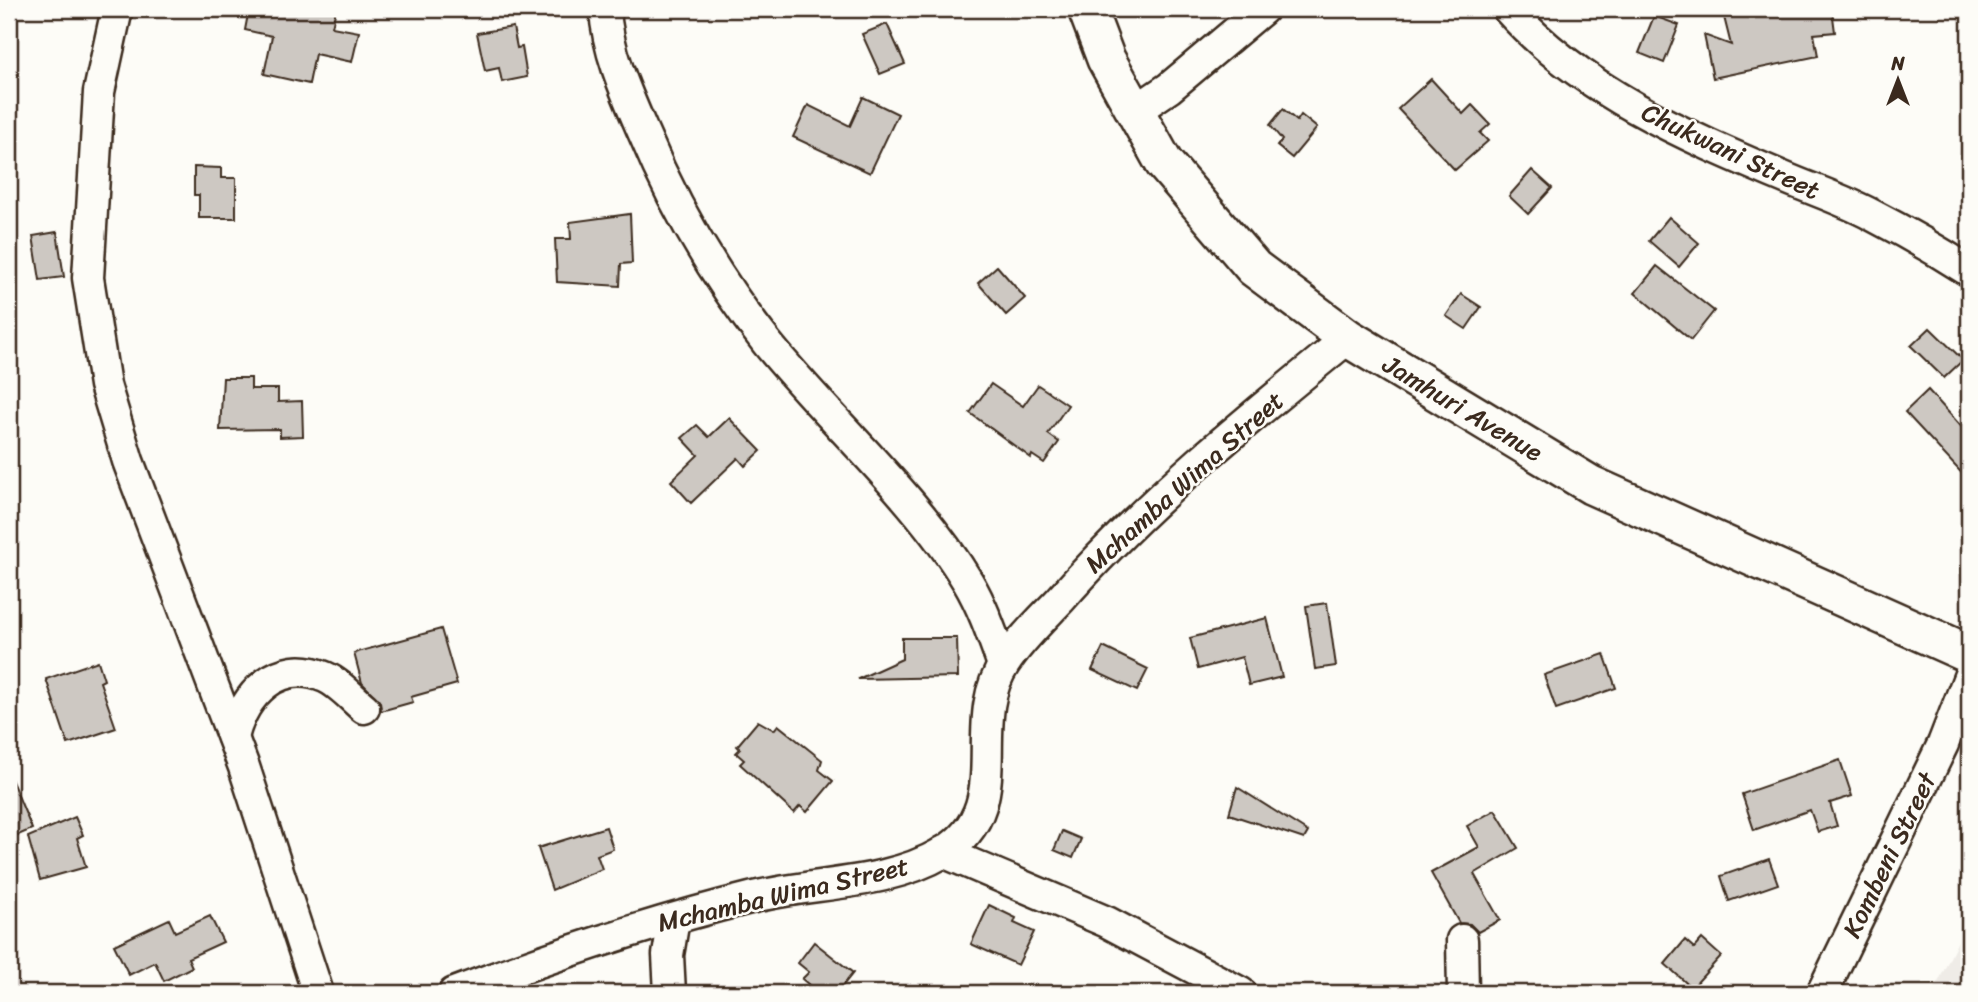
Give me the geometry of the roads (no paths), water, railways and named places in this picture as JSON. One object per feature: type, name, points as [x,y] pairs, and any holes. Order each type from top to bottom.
[{"type":"street","points":[[117,9],[99,92],[88,278],[106,385],[128,461],[233,737],[318,993]]},
{"type":"street","points":[[605,9],[606,29],[635,113],[670,196],[712,270],[768,344],[930,528],[969,583],[1003,664]]},
{"type":"street","name":"Jamhuri Avenue","points":[[1087,9],[1106,59],[1164,163],[1254,268],[1348,338],[1591,485],[1969,654]]},
{"type":"street","points":[[1135,111],[1169,88],[1263,9]]},
{"type":"street","name":"Chukwani Street","points":[[1508,9],[1544,46],[1595,86],[1756,166],[1870,214],[1969,271]]},
{"type":"street","name":"Mchamba Wima Street","points":[[454,993],[610,937],[753,897],[904,869],[943,852],[974,826],[987,790],[986,737],[990,701],[1003,664],[1091,564],[1158,499],[1226,438],[1348,338]]},
{"type":"street","points":[[233,737],[239,716],[248,699],[282,673],[301,672],[326,677],[364,708]]},
{"type":"street","name":"Kombeni Street","points":[[1822,993],[1943,744],[1969,677]]},
{"type":"street","points":[[943,852],[1107,922],[1241,993]]},
{"type":"street","points":[[670,993],[667,955],[674,919]]},
{"type":"street","points":[[1462,940],[1463,993]]}]
